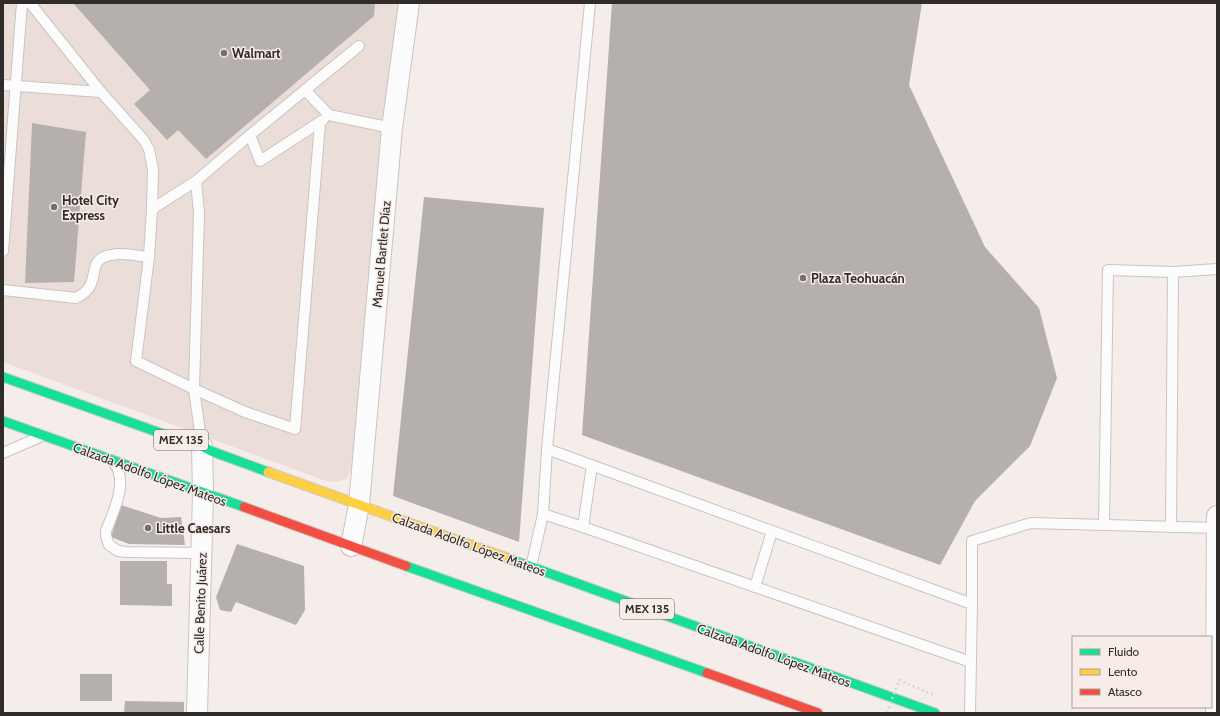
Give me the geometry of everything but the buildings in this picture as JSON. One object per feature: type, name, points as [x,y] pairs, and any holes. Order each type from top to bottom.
[{"type":"main road","name":"Calzada Adolfo López Mateos","points":[[5,377],[163,434],[202,446],[210,451],[935,713]]},
{"type":"main road","name":"Calzada Adolfo López Mateos","points":[[3,421],[818,713]]},
{"type":"street","name":"Manuel Bartlet Díaz","points":[[351,546],[359,505],[392,128],[409,3]]},
{"type":"street","name":"Calle Benito Juárez","points":[[197,713],[202,553],[202,446]]},
{"type":"street","points":[[1216,713],[1217,516]]},
{"type":"lane","points":[[3,251],[22,3]]},
{"type":"lane","points":[[30,3],[101,92],[143,139],[149,149],[153,170],[152,210],[136,361],[194,390],[244,412],[295,429],[320,122]]},
{"type":"lane","points":[[531,567],[543,514],[547,449],[590,3]]},
{"type":"lane","points":[[152,210],[196,181],[359,46]]},
{"type":"lane","points":[[3,85],[101,92]]},
{"type":"lane","points":[[305,90],[329,115],[392,128]]},
{"type":"lane","points":[[250,135],[260,161],[329,115]]},
{"type":"lane","points":[[196,181],[199,213],[194,390],[202,446]]},
{"type":"lane","points":[[3,290],[76,298],[82,295],[91,285],[96,264],[100,259],[106,256],[118,254],[148,257]]},
{"type":"lane","points":[[1104,525],[1108,270],[1173,272],[1217,269]]},
{"type":"lane","points":[[1171,527],[1173,272]]},
{"type":"lane","points":[[3,453],[42,436]]},
{"type":"lane","points":[[547,449],[972,604]]},
{"type":"lane","points":[[111,460],[117,467],[120,486],[119,494],[106,531],[109,545],[118,551],[126,552],[202,553]]},
{"type":"lane","points":[[583,527],[592,466]]},
{"type":"lane","points":[[543,514],[971,662]]},
{"type":"lane","points":[[970,713],[972,541],[1031,523],[1217,528]]},
{"type":"lane","points":[[755,587],[772,531]]},
{"type":"path","points":[[887,713],[899,680],[934,694]]},
{"type":"shaded area","points":[[3,3],[403,3],[351,470],[346,479],[334,482],[326,481],[3,362]]},
{"type":"traffic: fast","points":[[3,377],[163,434],[202,446],[211,451],[268,472]]},
{"type":"traffic: fast","points":[[3,421],[244,507]]},
{"type":"traffic: fast","points":[[507,558],[935,713]]},
{"type":"traffic: fast","points":[[406,566],[707,673]]},
{"type":"traffic: slow","points":[[268,472],[507,558]]},
{"type":"traffic: jam","points":[[244,507],[406,566]]},
{"type":"traffic: jam","points":[[707,673],[818,713]]},
{"type":"place","name":"Walmart","points":[[224,53]]},
{"type":"place","name":"Hotel City Express","points":[[54,207]]},
{"type":"place","name":"Plaza Teohuacán","points":[[803,278]]},
{"type":"place","name":"Little Caesars","points":[[148,528]]}]
